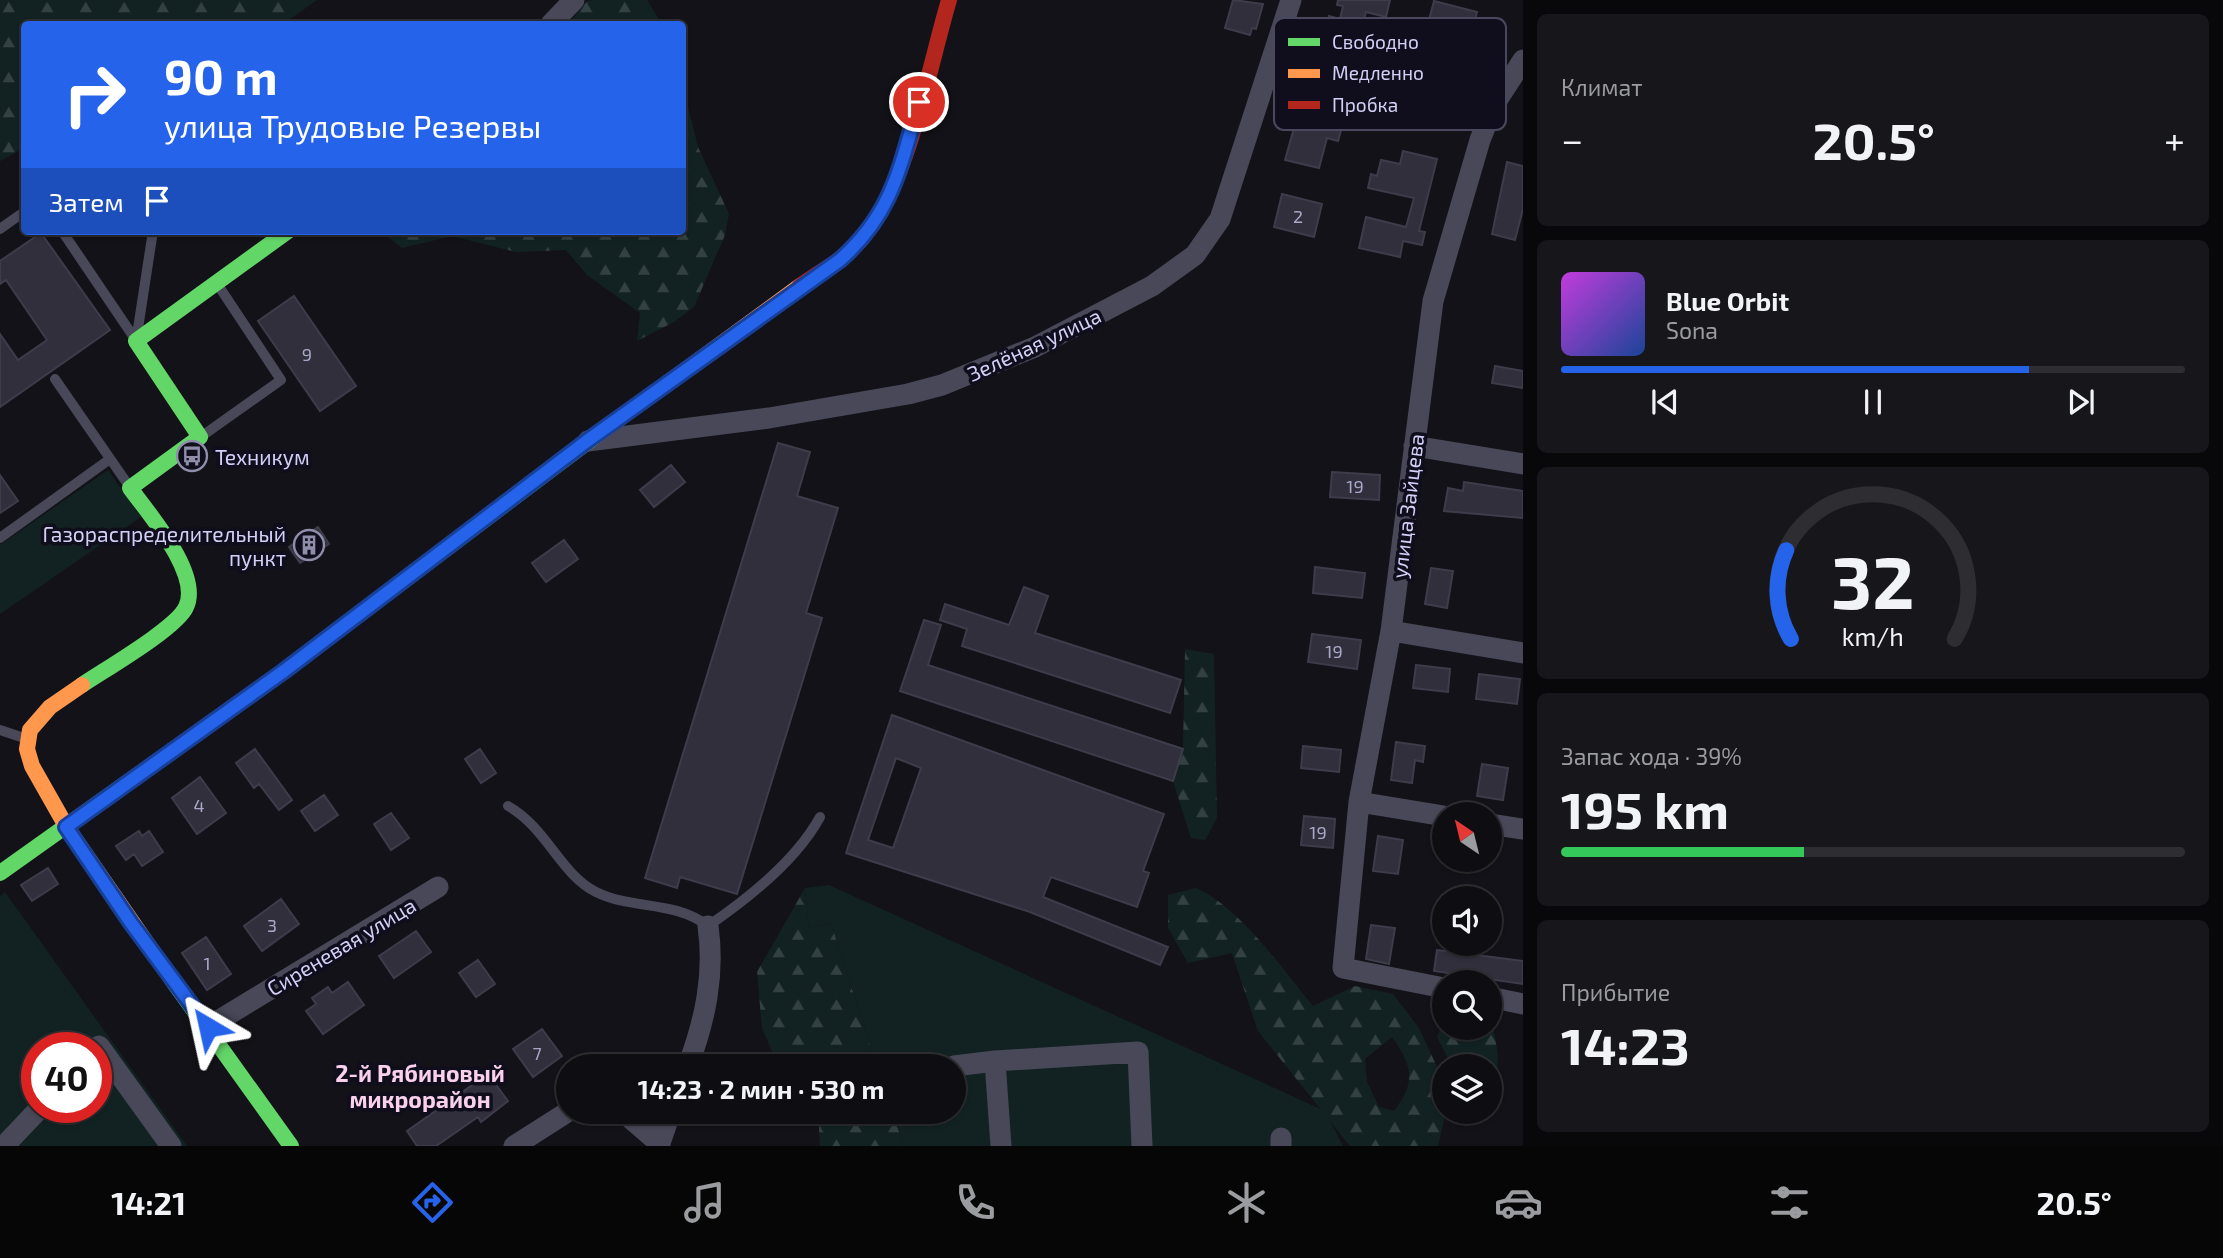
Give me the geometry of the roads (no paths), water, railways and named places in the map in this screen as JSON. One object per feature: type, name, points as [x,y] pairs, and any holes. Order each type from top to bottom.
[{"type":"street","points":[[554,21],[573,0]]},
{"type":"street","points":[[0,873],[284,671],[587,441],[840,260],[872,229],[897,179],[949,0]]},
{"type":"street","name":"Зелёная улица","points":[[1285,18],[1291,0]]},
{"type":"street","name":"Зелёная улица","points":[[587,441],[769,418],[908,394],[942,385],[1035,347],[1152,286],[1195,255],[1220,219],[1274,52]]},
{"type":"street","name":"улица Зайцева","points":[[1506,89],[1520,71]]},
{"type":"street","name":"улица Зайцева","points":[[1432,986],[1343,968],[1359,802],[1391,631],[1428,328],[1439,272],[1484,130]]},
{"type":"street","points":[[282,235],[136,341],[200,437],[130,488],[182,565],[189,584],[189,602],[175,621],[50,707],[36,722],[27,739],[27,749],[33,766],[66,827],[131,923],[291,1146]]},
{"type":"street","points":[[1414,446],[1523,464]]},
{"type":"street","points":[[1391,631],[1523,653]]},
{"type":"street","points":[[1359,802],[1432,814]]},
{"type":"street","points":[[1502,826],[1523,830]]},
{"type":"street","name":"Сиреневая улица","points":[[208,1027],[438,887]]},
{"type":"street","points":[[692,1054],[701,1030],[710,981],[708,926]]},
{"type":"street","points":[[1502,1000],[1523,1004]]},
{"type":"street","points":[[966,1065],[1138,1052],[1142,1146]]},
{"type":"street","points":[[995,1061],[1002,1146]]},
{"type":"street","points":[[112,1064],[170,1146]]},
{"type":"street","points":[[514,1146],[556,1119]]},
{"type":"street","points":[[4,1146],[26,1123]]},
{"type":"street","points":[[636,1124],[659,1145],[666,1124]]},
{"type":"lane","points":[[0,229],[21,214]]},
{"type":"lane","points":[[65,235],[136,341]]},
{"type":"lane","points":[[136,341],[152,235]]},
{"type":"lane","points":[[200,437],[282,380],[216,282]]},
{"type":"lane","points":[[55,379],[130,488]]},
{"type":"lane","points":[[0,538],[110,459]]},
{"type":"lane","points":[[0,730],[27,739]]},
{"type":"lane","points":[[508,806],[533,824],[572,873],[595,892],[675,909],[696,917],[708,926],[748,897],[800,846],[820,817]]},
{"type":"place","name":"Техникум","points":[[192,456]]},
{"type":"place","name":"Газораспределительный пункт","points":[[309,545]]},
{"type":"district","name":"2-й Рябиновый микрорайон","points":[[420,1086]]}]
